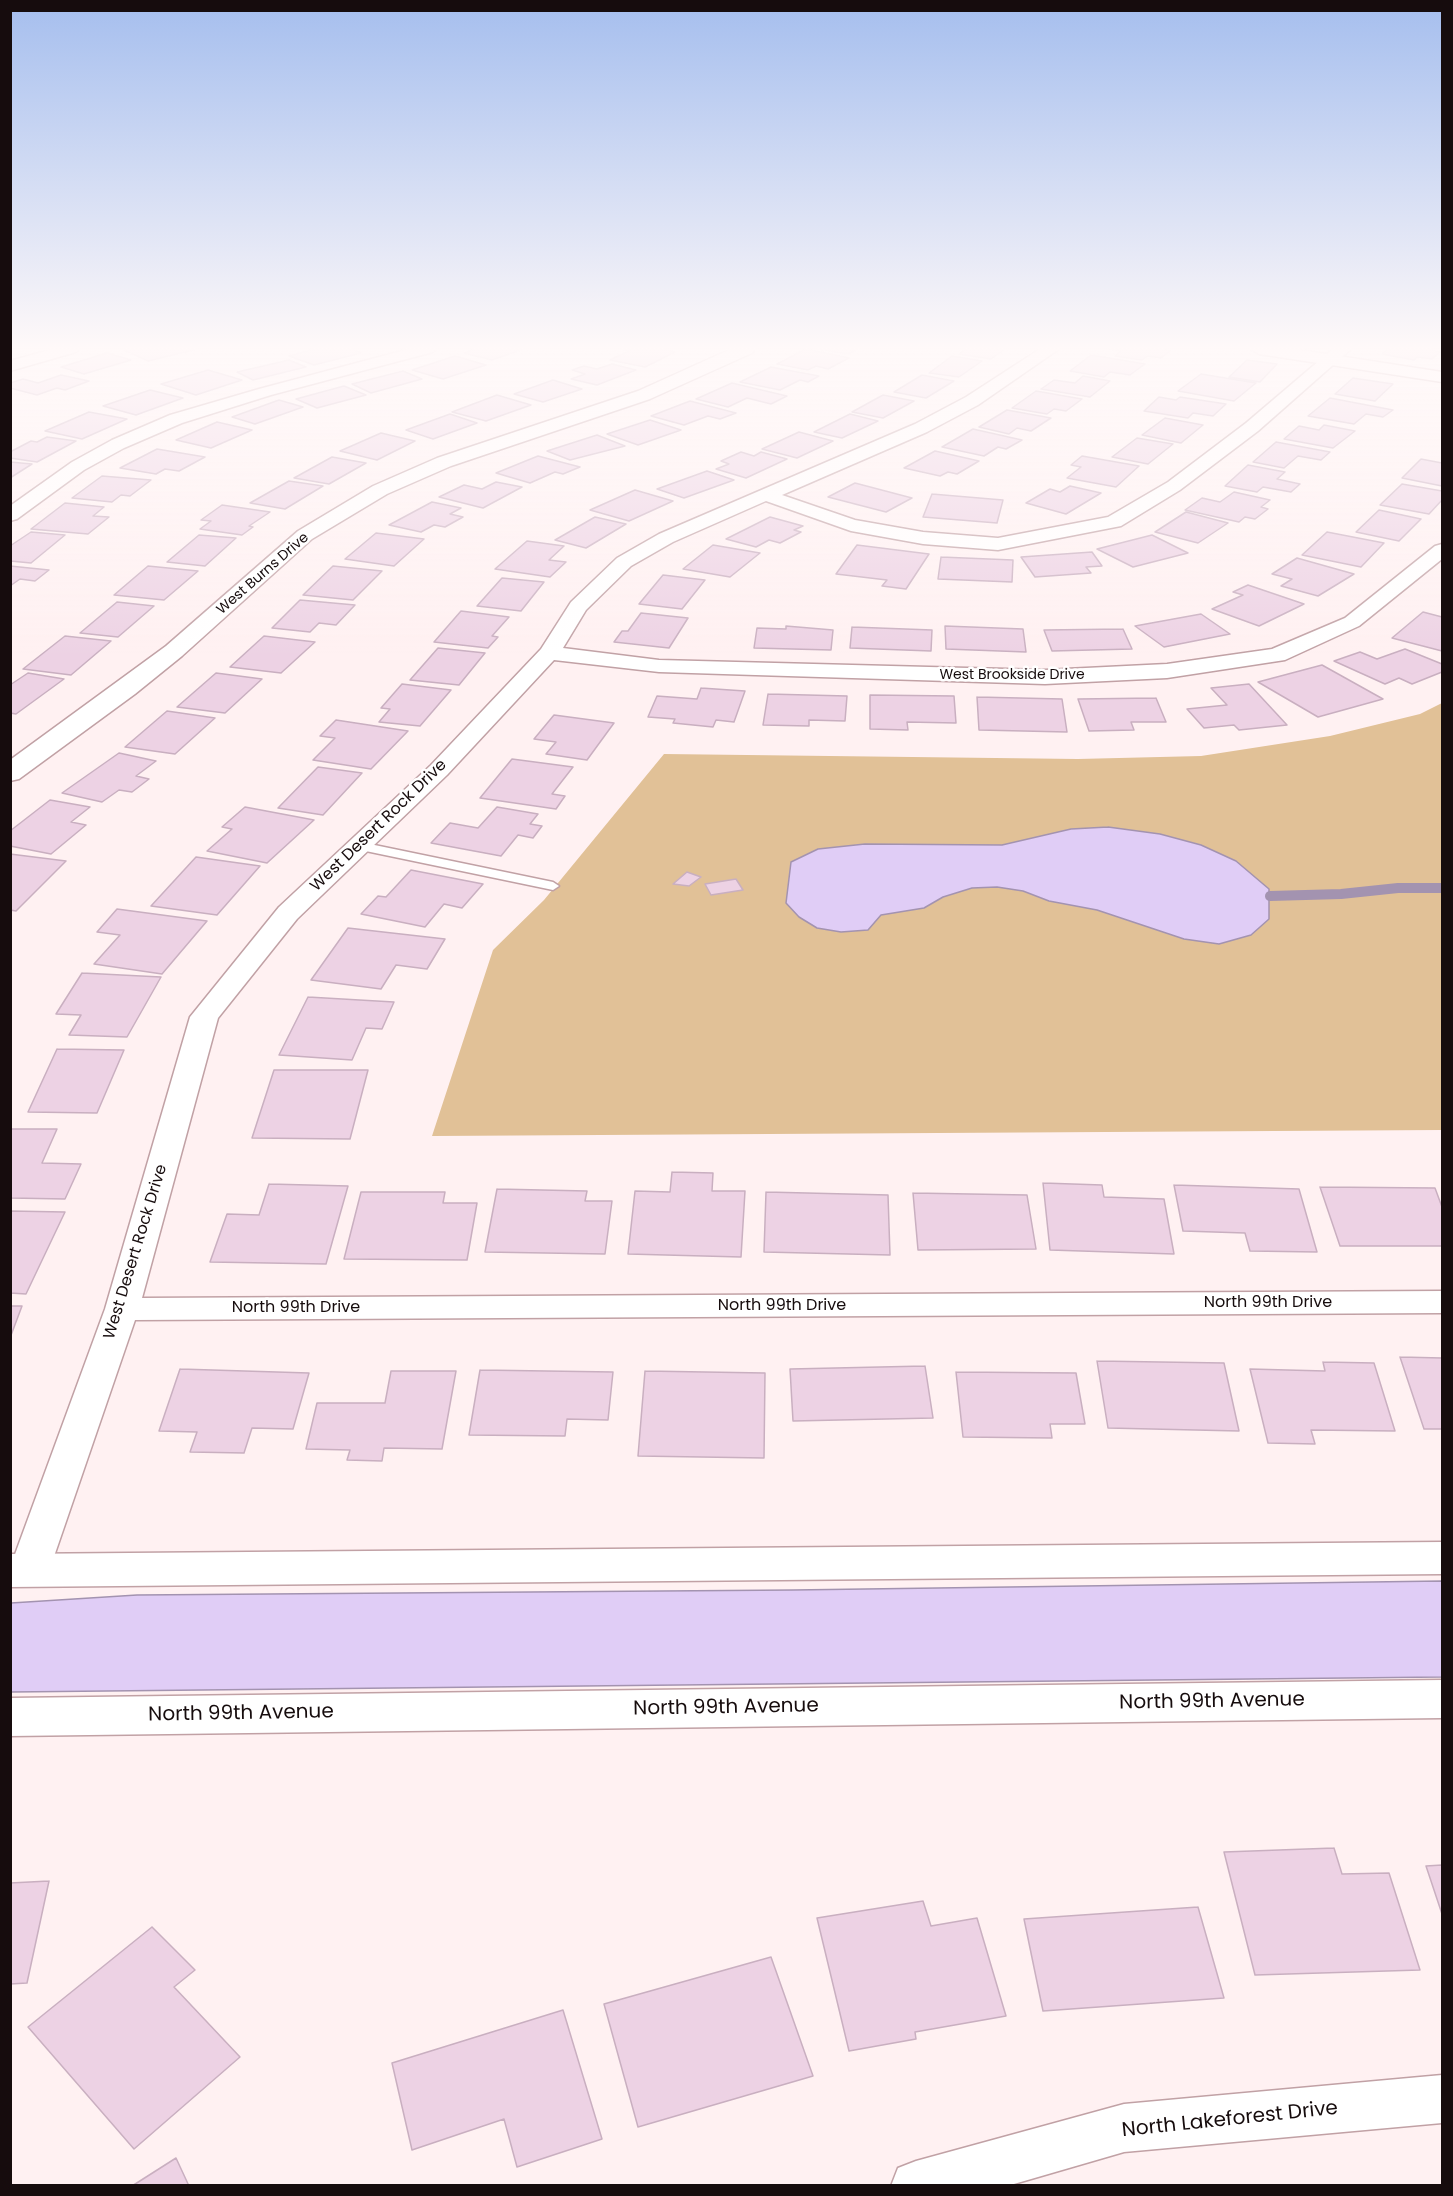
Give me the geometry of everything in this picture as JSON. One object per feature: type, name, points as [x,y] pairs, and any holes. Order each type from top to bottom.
[{"type":"street","points":[[10,514],[78,466],[104,451]]},
{"type":"street","name":"West Burns Drive","points":[[10,773],[126,689],[174,651],[305,535],[380,490],[444,462],[475,451]]},
{"type":"street","name":"West Desert Rock Drive","points":[[20,1571],[122,1309],[204,1017],[288,913],[439,770],[549,653],[578,606],[624,562],[666,538],[866,451]]},
{"type":"street","points":[[765,495],[851,525],[923,538],[998,544],[1114,522],[1174,486],[1220,451]]},
{"type":"street","name":"West Brookside Drive","points":[[549,653],[660,666],[1045,678],[1167,671],[1277,655],[1352,622],[1443,550]]},
{"type":"street","name":"North 99th Drive","points":[[122,1309],[1443,1302]]},
{"type":"street","points":[[20,1571],[1443,1558]]},
{"type":"street","name":"North 99th Avenue","points":[[10,1717],[1443,1699]]},
{"type":"street","name":"North Lakeforest Drive","points":[[916,2186],[1124,2128],[1443,2099]]},
{"type":"lane","points":[[360,846],[553,886]]},
{"type":"shaded area","points":[[1442,703],[1442,1130],[432,1136],[493,950],[544,900],[664,754],[1078,759],[1201,756],[1330,736],[1420,714]]},
{"type":"shaded area","points":[[1108,827],[1160,834],[1201,845],[1236,861],[1269,889],[1269,919],[1251,935],[1219,944],[1184,939],[1097,910],[1049,901],[1023,891],[997,887],[972,888],[943,897],[924,908],[881,915],[868,930],[841,932],[817,928],[799,917],[786,903],[791,862],[818,849],[865,844],[1002,845],[1071,829]]},
{"type":"shaded area","points":[[1442,1581],[1442,1677],[11,1692],[11,1603],[137,1595],[793,1590]]},
{"type":"building","points":[[57,451],[37,462],[10,458],[10,452]]},
{"type":"building","points":[[152,451],[172,451],[205,457],[179,471],[165,469],[156,474],[120,468]]},
{"type":"building","points":[[342,451],[394,451],[377,460]]},
{"type":"building","points":[[548,451],[603,451],[570,460]]},
{"type":"building","points":[[772,451],[811,451],[797,458]]},
{"type":"building","points":[[934,451],[979,461],[957,474],[948,472],[940,476],[904,468]]},
{"type":"building","points":[[963,451],[991,451],[984,456]]},
{"type":"building","points":[[1119,451],[1164,451],[1148,464],[1112,457]]},
{"type":"building","points":[[1265,451],[1330,452],[1321,460],[1298,456],[1284,468],[1253,462]]},
{"type":"building","points":[[741,452],[754,456],[761,452],[787,459],[746,478],[716,469],[729,464],[721,461]]},
{"type":"building","points":[[538,456],[580,467],[563,474],[555,472],[530,483],[496,473]]},
{"type":"building","points":[[1082,456],[1139,466],[1116,487],[1067,478],[1081,467],[1071,465]]},
{"type":"building","points":[[332,457],[366,463],[329,484],[294,478]]},
{"type":"building","points":[[1421,459],[1442,463],[1442,486],[1402,478]]},
{"type":"building","points":[[10,462],[32,464],[10,478]]},
{"type":"building","points":[[1248,465],[1285,472],[1277,479],[1300,484],[1291,492],[1263,487],[1257,492],[1225,486]]},
{"type":"building","points":[[707,471],[734,480],[684,498],[657,489]]},
{"type":"building","points":[[102,476],[151,480],[130,496],[121,495],[112,502],[72,498]]},
{"type":"building","points":[[289,481],[323,486],[285,509],[250,503]]},
{"type":"building","points":[[496,482],[522,487],[483,508],[439,497],[464,485],[482,489]]},
{"type":"building","points":[[855,483],[912,498],[886,512],[828,497]]},
{"type":"building","points":[[1402,484],[1442,491],[1442,500],[1429,514],[1380,505]]},
{"type":"building","points":[[1070,486],[1101,493],[1066,514],[1026,503],[1050,489],[1060,492]]},
{"type":"building","points":[[635,490],[673,501],[629,521],[590,510]]},
{"type":"building","points":[[1234,492],[1270,500],[1261,507],[1268,509],[1255,519],[1245,517],[1239,522],[1185,510],[1202,498],[1220,502]]},
{"type":"building","points":[[932,494],[1003,500],[997,523],[923,517]]},
{"type":"building","points":[[432,502],[461,508],[450,514],[463,517],[445,527],[434,525],[421,532],[389,525]]},
{"type":"building","points":[[65,503],[104,507],[93,516],[109,517],[88,534],[31,529]]},
{"type":"building","points":[[222,505],[270,512],[249,526],[253,527],[242,535],[200,529],[211,521],[201,520]]},
{"type":"building","points":[[1379,510],[1421,519],[1399,541],[1356,532]]},
{"type":"building","points":[[1186,512],[1228,523],[1198,543],[1155,532]]},
{"type":"building","points":[[595,517],[626,524],[586,548],[555,540]]},
{"type":"building","points":[[770,517],[803,526],[794,530],[801,532],[780,543],[769,540],[756,547],[726,539]]},
{"type":"building","points":[[31,532],[65,535],[31,563],[10,561],[10,546]]},
{"type":"building","points":[[1327,532],[1384,543],[1361,567],[1302,555]]},
{"type":"building","points":[[376,533],[424,539],[394,566],[345,559]]},
{"type":"building","points":[[199,535],[236,538],[205,566],[167,562]]},
{"type":"building","points":[[1152,535],[1188,553],[1133,567],[1097,549]]},
{"type":"building","points":[[527,541],[564,546],[549,560],[566,562],[550,577],[495,569]]},
{"type":"building","points":[[713,545],[760,553],[730,577],[683,569]]},
{"type":"building","points":[[857,545],[929,554],[906,589],[882,586],[887,580],[836,574]]},
{"type":"building","points":[[1092,552],[1102,566],[1086,567],[1091,573],[1035,577],[1021,557]]},
{"type":"building","points":[[941,557],[1013,560],[1012,582],[938,579]]},
{"type":"building","points":[[1297,558],[1354,574],[1318,596],[1281,586],[1292,579],[1272,574]]},
{"type":"building","points":[[10,566],[49,570],[35,581],[20,579],[10,586]]},
{"type":"building","points":[[148,566],[198,571],[164,600],[114,595]]},
{"type":"building","points":[[333,566],[382,571],[353,600],[303,595]]},
{"type":"building","points":[[663,575],[705,580],[682,609],[639,604]]},
{"type":"building","points":[[502,578],[544,582],[521,611],[477,606]]},
{"type":"building","points":[[1248,585],[1304,604],[1259,626],[1212,609],[1243,595],[1233,592]]},
{"type":"building","points":[[300,600],[355,605],[336,625],[319,623],[310,632],[272,628]]},
{"type":"building","points":[[117,602],[154,606],[118,637],[80,633]]},
{"type":"building","points":[[461,611],[509,617],[492,636],[498,637],[488,648],[434,642]]},
{"type":"building","points":[[1423,612],[1442,617],[1442,651],[1392,638]]},
{"type":"building","points":[[641,613],[688,618],[669,648],[614,642],[622,631],[628,631]]},
{"type":"building","points":[[1201,614],[1230,634],[1164,647],[1135,626]]},
{"type":"building","points":[[786,626],[833,630],[831,650],[754,648],[757,628],[786,629]]},
{"type":"building","points":[[945,626],[1023,629],[1026,652],[946,649]]},
{"type":"building","points":[[852,627],[932,630],[931,651],[850,648]]},
{"type":"building","points":[[1123,629],[1132,649],[1052,651],[1044,630]]},
{"type":"building","points":[[65,636],[111,641],[71,675],[23,669]]},
{"type":"building","points":[[264,636],[315,642],[281,673],[230,667]]},
{"type":"building","points":[[438,648],[485,653],[459,685],[410,680]]},
{"type":"building","points":[[1405,649],[1442,664],[1442,672],[1412,684],[1399,678],[1385,684],[1334,661],[1360,652],[1377,659]]},
{"type":"building","points":[[1322,665],[1383,699],[1318,717],[1258,682]]},
{"type":"building","points":[[28,673],[64,679],[16,714],[10,713],[10,685]]},
{"type":"building","points":[[216,673],[262,679],[225,713],[177,707]]},
{"type":"building","points":[[402,684],[451,690],[420,726],[379,722],[390,709],[381,708]]},
{"type":"building","points":[[1249,684],[1287,725],[1239,730],[1234,725],[1204,728],[1187,709],[1227,705],[1211,688]]},
{"type":"building","points":[[701,688],[745,691],[734,722],[716,720],[713,727],[673,723],[675,719],[648,717],[657,696],[697,699]]},
{"type":"building","points":[[768,694],[847,696],[845,721],[809,720],[809,726],[763,725]]},
{"type":"building","points":[[870,695],[954,696],[956,723],[907,722],[908,730],[870,729]]},
{"type":"building","points":[[977,697],[1062,699],[1067,732],[979,730]]},
{"type":"building","points":[[1156,698],[1166,722],[1131,722],[1134,730],[1089,731],[1078,699]]},
{"type":"building","points":[[167,711],[215,718],[175,754],[125,747]]},
{"type":"building","points":[[554,715],[614,723],[587,760],[546,754],[556,742],[534,739]]},
{"type":"building","points":[[336,720],[408,731],[371,769],[313,760],[335,738],[320,736]]},
{"type":"building","points":[[119,753],[156,761],[136,776],[149,779],[132,792],[119,790],[102,802],[62,793]]},
{"type":"building","points":[[512,759],[573,767],[552,794],[565,796],[556,809],[480,798]]},
{"type":"building","points":[[318,767],[362,773],[323,815],[278,808]]},
{"type":"building","points":[[50,800],[90,807],[71,822],[86,825],[51,854],[10,846],[10,831]]},
{"type":"building","points":[[245,807],[314,820],[267,863],[207,851],[232,829],[222,827]]},
{"type":"building","points":[[497,807],[538,814],[530,824],[542,826],[533,838],[518,835],[501,856],[431,843],[450,823],[478,828]]},
{"type":"building","points":[[10,854],[66,861],[16,911],[10,910]]},
{"type":"building","points":[[196,857],[260,866],[217,915],[151,906]]},
{"type":"building","points":[[411,870],[483,884],[462,908],[444,904],[425,927],[361,914],[378,896],[386,897]]},
{"type":"building","points":[[687,872],[701,877],[689,886],[673,884]]},
{"type":"building","points":[[736,879],[743,890],[711,895],[705,884]]},
{"type":"building","points":[[117,909],[207,921],[162,974],[94,964],[120,935],[97,932]]},
{"type":"building","points":[[348,928],[445,939],[427,969],[396,965],[381,989],[311,980]]},
{"type":"building","points":[[82,973],[161,977],[127,1037],[69,1035],[81,1015],[56,1014]]},
{"type":"building","points":[[308,997],[394,1002],[382,1029],[366,1028],[352,1060],[279,1055]]},
{"type":"building","points":[[57,1049],[124,1050],[97,1113],[28,1112]]},
{"type":"building","points":[[274,1070],[368,1070],[350,1139],[252,1138]]},
{"type":"building","points":[[10,1129],[57,1129],[42,1163],[81,1164],[65,1199],[10,1198]]},
{"type":"building","points":[[672,1172],[713,1173],[712,1191],[745,1191],[741,1257],[628,1254],[635,1191],[670,1192]]},
{"type":"building","points":[[1043,1183],[1102,1185],[1104,1197],[1164,1199],[1174,1254],[1050,1250]]},
{"type":"building","points":[[269,1184],[348,1186],[326,1264],[210,1262],[227,1214],[259,1215]]},
{"type":"building","points":[[1174,1185],[1299,1189],[1317,1252],[1250,1251],[1245,1233],[1183,1231]]},
{"type":"building","points":[[1320,1187],[1435,1188],[1442,1207],[1442,1246],[1340,1246]]},
{"type":"building","points":[[497,1189],[587,1191],[585,1201],[612,1201],[605,1254],[485,1252]]},
{"type":"building","points":[[361,1192],[445,1192],[443,1203],[477,1203],[467,1260],[344,1259]]},
{"type":"building","points":[[766,1192],[888,1195],[890,1255],[764,1252]]},
{"type":"building","points":[[913,1193],[1027,1195],[1036,1249],[918,1250]]},
{"type":"building","points":[[10,1211],[65,1212],[26,1294],[10,1293]]},
{"type":"building","points":[[10,1306],[22,1306],[10,1338]]},
{"type":"building","points":[[1400,1357],[1442,1358],[1442,1429],[1424,1429]]},
{"type":"building","points":[[1097,1361],[1224,1363],[1239,1431],[1108,1428]]},
{"type":"building","points":[[1323,1362],[1374,1363],[1395,1431],[1311,1430],[1315,1444],[1268,1443],[1250,1369],[1325,1371]]},
{"type":"building","points":[[925,1366],[933,1418],[793,1421],[790,1369]]},
{"type":"building","points":[[180,1369],[309,1373],[293,1429],[252,1428],[244,1453],[190,1452],[197,1432],[159,1431]]},
{"type":"building","points":[[480,1370],[613,1372],[608,1420],[567,1419],[565,1436],[469,1435]]},
{"type":"building","points":[[391,1371],[456,1371],[442,1449],[384,1448],[382,1461],[347,1460],[350,1450],[306,1449],[317,1403],[385,1403]]},
{"type":"building","points":[[645,1371],[765,1373],[764,1458],[638,1456]]},
{"type":"building","points":[[956,1372],[1076,1373],[1085,1424],[1050,1424],[1052,1438],[963,1437]]},
{"type":"building","points":[[1334,1848],[1342,1874],[1389,1873],[1420,1970],[1255,1975],[1224,1852]]},
{"type":"building","points":[[1442,1865],[1442,1914],[1426,1866]]},
{"type":"building","points":[[49,1881],[27,1983],[10,1984],[10,1883]]},
{"type":"building","points":[[923,1901],[931,1926],[977,1918],[1006,2016],[915,2032],[916,2039],[849,2051],[817,1918]]},
{"type":"building","points":[[1198,1907],[1224,1998],[1043,2011],[1024,1919]]},
{"type":"building","points":[[152,1927],[195,1970],[174,1987],[240,2057],[134,2149],[28,2027]]},
{"type":"building","points":[[771,1957],[813,2076],[638,2127],[604,2004]]},
{"type":"building","points":[[563,2010],[602,2139],[517,2167],[504,2119],[412,2150],[392,2063]]},
{"type":"building","points":[[176,2158],[189,2186],[132,2186]]},
{"type":"waterway","points":[[1270,896],[1341,894],[1398,888],[1442,888]]}]
